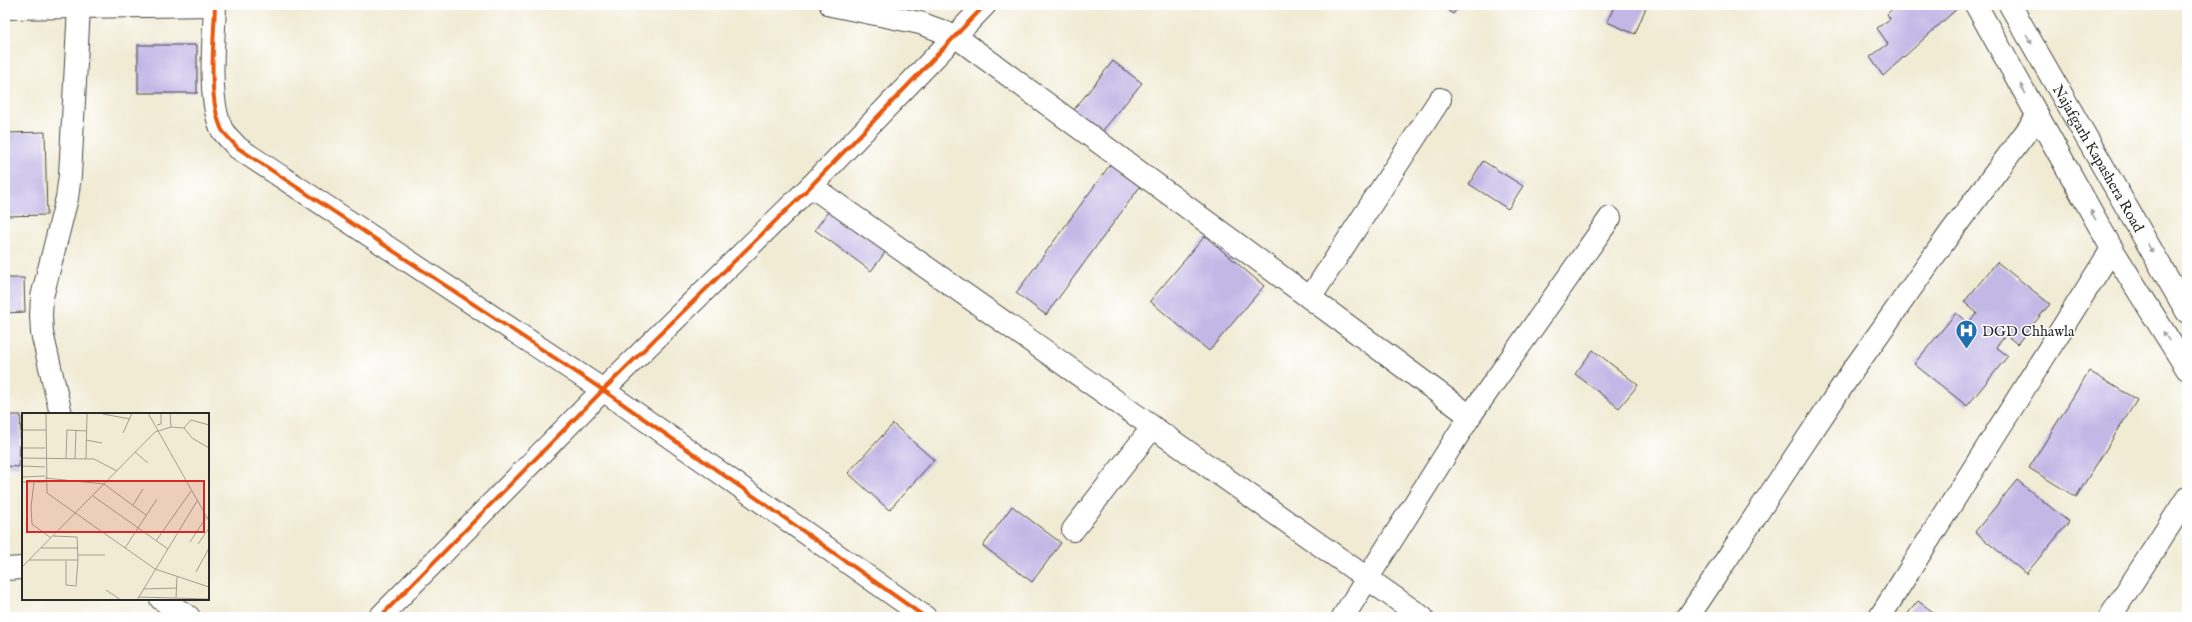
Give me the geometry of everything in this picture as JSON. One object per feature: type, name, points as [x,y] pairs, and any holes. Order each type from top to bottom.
[{"type":"street","points":[[5,8],[215,5],[213,91],[216,110],[223,131],[238,148],[603,390],[926,617]]},
{"type":"street","points":[[831,5],[920,23],[955,36],[1198,217],[1470,416]]},
{"type":"street","points":[[380,617],[603,390],[811,186],[985,5]]},
{"type":"street","points":[[1976,5],[2112,249],[2187,369]]},
{"type":"street","name":"Najafgarh Kapashera Road","points":[[2010,5],[2187,312]]},
{"type":"street","points":[[61,413],[42,333],[41,315],[42,297],[67,198],[70,176],[79,7]]},
{"type":"street","points":[[1310,298],[1440,99]]},
{"type":"street","points":[[1688,617],[1851,373],[1951,232],[2038,116]]},
{"type":"street","points":[[811,186],[1422,617]]},
{"type":"street","points":[[1343,617],[1470,416],[1610,218]]},
{"type":"street","points":[[1880,617],[2112,249]]},
{"type":"street","points":[[1073,530],[1152,428]]},
{"type":"street","points":[[2110,617],[2187,498]]},
{"type":"street","points":[[5,569],[22,568]]},
{"type":"street","points":[[163,600],[189,617]]},
{"type":"building","points":[[1442,5],[1460,5],[1453,14]]},
{"type":"building","points":[[1615,5],[1647,5],[1635,34],[1607,22]]},
{"type":"building","points":[[1897,5],[1961,5],[1883,76],[1870,57],[1888,44],[1877,28],[1890,19],[1887,14]]},
{"type":"building","points":[[138,45],[197,45],[197,93],[138,93]]},
{"type":"building","points":[[1113,61],[1142,83],[1100,134],[1072,112]]},
{"type":"building","points":[[45,132],[47,215],[5,216],[5,133]]},
{"type":"building","points":[[1483,161],[1523,186],[1508,209],[1469,184]]},
{"type":"building","points":[[1112,162],[1142,184],[1046,315],[1016,293]]},
{"type":"building","points":[[830,209],[887,250],[871,271],[815,230]]},
{"type":"building","points":[[1205,236],[1264,286],[1209,351],[1150,301]]},
{"type":"building","points":[[1997,262],[2050,304],[2017,344],[2006,335],[1996,347],[2008,356],[1967,406],[1914,364],[1956,313],[1968,323],[1977,313],[1964,302]]},
{"type":"building","points":[[5,278],[24,278],[25,312],[5,313]]},
{"type":"building","points":[[1593,350],[1638,385],[1619,408],[1575,374]]},
{"type":"building","points":[[2089,371],[2137,400],[2076,497],[2029,468]]},
{"type":"building","points":[[5,415],[21,415],[19,467],[5,466]]},
{"type":"building","points":[[893,424],[934,460],[889,510],[848,473]]},
{"type":"building","points":[[2017,480],[2069,522],[2026,574],[1975,532]]},
{"type":"building","points":[[1012,506],[1061,543],[1032,582],[983,546]]},
{"type":"building","points":[[1918,601],[1940,617],[1905,617]]},
{"type":"cycle path","points":[[215,5],[212,69],[214,102],[217,117],[222,130],[238,148],[603,390],[925,617]]},
{"type":"cycle path","points":[[380,617],[603,390],[811,186],[985,5]]},
{"type":"place","name":"DGD Chhawla","points":[[1966,350]]}]
